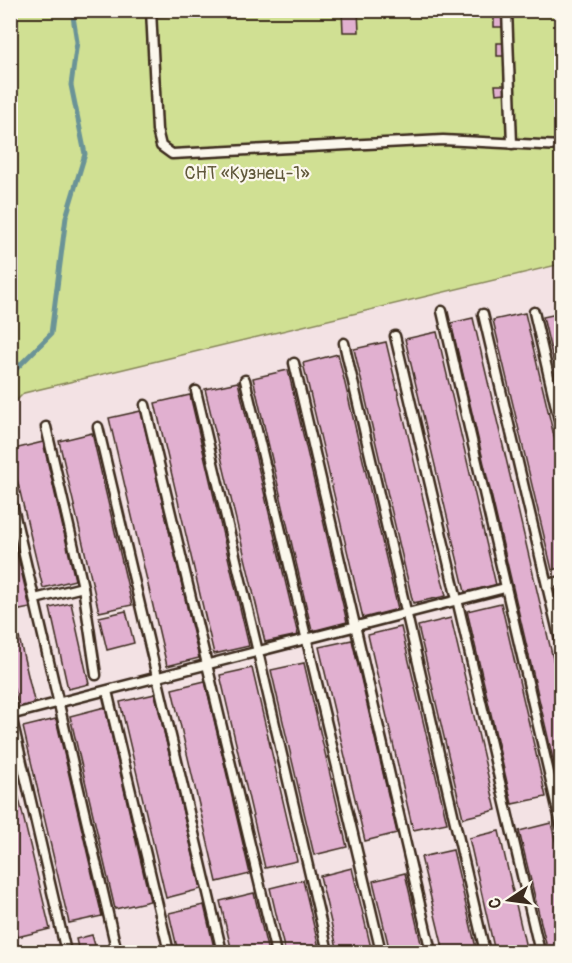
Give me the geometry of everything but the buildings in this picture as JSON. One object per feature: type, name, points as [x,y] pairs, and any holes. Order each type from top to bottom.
[{"type":"lane","points":[[166,10],[152,11],[157,130],[161,146],[172,154],[443,141],[561,146]]},
{"type":"lane","points":[[507,10],[512,144]]},
{"type":"lane","points":[[442,311],[561,829]]},
{"type":"lane","points":[[534,312],[561,434]]},
{"type":"lane","points":[[483,314],[561,650]]},
{"type":"lane","points":[[395,336],[540,952]]},
{"type":"lane","points":[[344,343],[485,952]]},
{"type":"lane","points":[[294,363],[431,952]]},
{"type":"lane","points":[[246,380],[381,952]]},
{"type":"lane","points":[[196,391],[328,952]]},
{"type":"lane","points":[[145,405],[275,949]]},
{"type":"lane","points":[[46,427],[82,587],[96,675]]},
{"type":"lane","points":[[98,427],[222,952]]},
{"type":"lane","points":[[10,495],[117,952]]},
{"type":"lane","points":[[547,584],[561,581]]},
{"type":"lane","points":[[35,599],[82,587]]},
{"type":"lane","points":[[66,952],[11,714],[505,588]]},
{"type":"lane","points":[[107,691],[169,952]]},
{"type":"lane","points":[[10,940],[14,952]]},
{"type":"shaded area","points":[[561,247],[561,952],[11,952],[11,391]]},
{"type":"green space","name":"СНТ «Кузнец-1»","points":[[11,11],[561,11],[561,264],[24,393],[11,406]]},
{"type":"waterway","points":[[10,375],[51,334],[66,217],[85,154],[71,85],[77,42],[72,10]]}]
